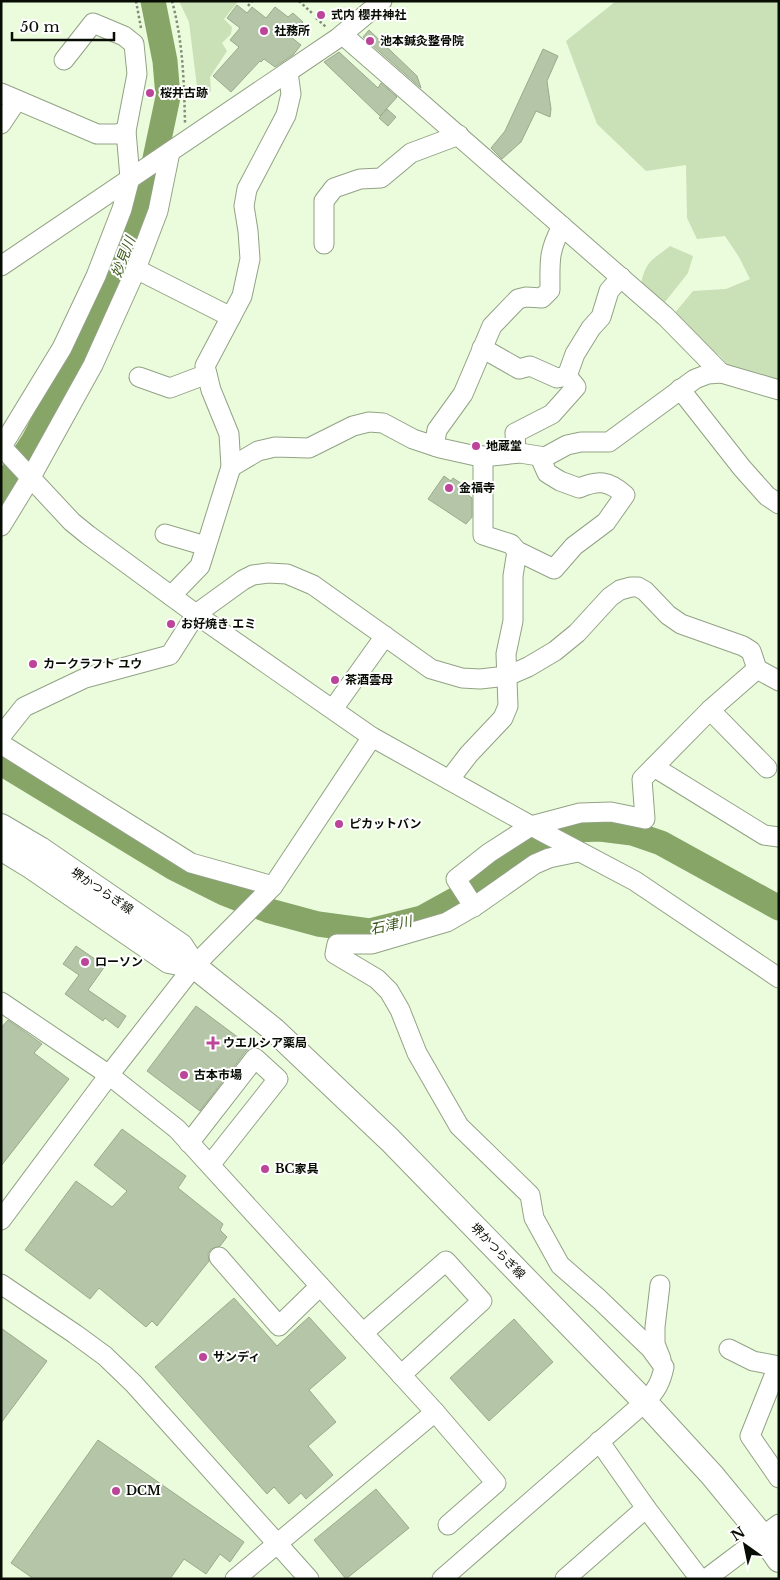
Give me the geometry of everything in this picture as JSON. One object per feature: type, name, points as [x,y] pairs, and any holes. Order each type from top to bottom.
[{"type":"main road","name":"堺かつらぎ線","points":[[1,826],[40,849],[181,946],[194,966],[274,1030],[390,1140],[645,1402],[712,1475],[771,1531],[779,1560]]},
{"type":"main road","name":"堺かつらぎ線","points":[[1,848],[32,867],[169,961],[194,966]]},
{"type":"street","points":[[1,266],[288,72],[335,31],[382,1]]},
{"type":"street","points":[[64,60],[93,23],[124,36],[134,44],[137,74],[126,131],[132,177],[99,267],[62,348],[2,448],[72,522],[196,614],[372,737],[533,827],[635,881],[779,978]]},
{"type":"street","points":[[335,31],[459,135],[621,277],[666,317],[721,373]]},
{"type":"street","points":[[171,596],[200,566],[231,467],[228,434],[211,390],[205,366],[242,296],[250,259],[244,206],[247,189],[286,115],[292,94],[288,72]]},
{"type":"street","points":[[1,124],[9,96],[97,134],[117,134],[126,131]]},
{"type":"street","points":[[324,244],[324,201],[334,188],[360,179],[380,178],[412,153],[459,135]]},
{"type":"street","points":[[1,526],[93,365],[136,269],[158,211],[174,149]]},
{"type":"street","points":[[434,446],[437,430],[463,394],[492,326],[518,299],[526,297],[542,298],[550,290],[550,256],[553,244],[562,226]]},
{"type":"street","points":[[136,269],[231,317]]},
{"type":"street","points":[[567,376],[575,354],[591,328],[601,317],[609,291],[621,277]]},
{"type":"street","points":[[482,348],[519,369],[530,366],[557,378],[567,376]]},
{"type":"street","points":[[231,467],[258,451],[275,447],[309,448],[353,426],[369,422],[383,423],[434,446],[476,456],[516,454],[545,457],[567,445],[582,442],[609,442],[680,389],[695,379],[708,374],[721,373],[779,390]]},
{"type":"street","points":[[139,377],[170,388],[207,374]]},
{"type":"street","points":[[516,454],[516,433],[552,414],[576,387],[567,376]]},
{"type":"street","points":[[680,389],[742,468],[768,496],[779,504]]},
{"type":"street","points":[[483,456],[484,535],[512,544],[517,551],[554,569],[574,546],[606,522],[625,495],[617,488],[602,482],[592,483],[579,488],[560,481],[547,473],[540,457]]},
{"type":"street","points":[[165,534],[206,546]]},
{"type":"street","points":[[449,780],[469,754],[503,718],[508,706],[506,654],[513,621],[513,576],[517,551]]},
{"type":"street","points":[[1,736],[24,707],[85,678],[170,655],[196,614],[221,595],[253,575],[268,572],[287,574],[313,585],[431,669],[462,678],[507,676],[528,667],[556,651],[577,633],[610,597],[620,590],[631,587],[645,591],[668,615],[681,624],[743,646],[751,651],[757,668],[779,681]]},
{"type":"street","points":[[332,709],[384,636]]},
{"type":"street","points":[[474,907],[456,879],[489,853],[533,827],[580,812],[612,812],[645,819],[642,779],[710,710],[757,668]]},
{"type":"street","points":[[710,710],[767,768]]},
{"type":"street","points":[[1,1220],[109,1074],[194,966],[269,889],[372,737]]},
{"type":"street","points":[[1,744],[191,863],[269,889]]},
{"type":"street","points":[[654,767],[764,835],[779,836]]},
{"type":"street","points":[[577,851],[535,864],[474,907],[446,922],[419,932],[372,944],[337,944],[335,954],[377,980],[389,990],[400,1010],[417,1053],[459,1126],[530,1196],[534,1218],[560,1265],[599,1298],[651,1349],[664,1367]]},
{"type":"street","points":[[1,1002],[109,1074],[177,1129],[436,1412],[496,1483],[448,1525]]},
{"type":"street","points":[[189,1143],[255,1058],[278,1079],[210,1165]]},
{"type":"street","points":[[220,1257],[279,1326],[320,1286]]},
{"type":"street","points":[[363,1333],[446,1261],[482,1301],[401,1375]]},
{"type":"street","points":[[1,1284],[105,1356],[134,1384],[309,1579]]},
{"type":"street","points":[[442,1579],[656,1392],[664,1367],[656,1344],[655,1327],[660,1285]]},
{"type":"street","points":[[729,1349],[753,1361],[778,1366],[750,1436],[779,1478]]},
{"type":"street","points":[[235,1579],[436,1412]]},
{"type":"street","points":[[598,1441],[700,1579]]},
{"type":"street","points":[[565,1579],[646,1508]]},
{"type":"street","points":[[706,1579],[771,1531]]},
{"type":"path","points":[[172,1],[184,63],[174,149]]},
{"type":"path","points":[[248,6],[252,1]]},
{"type":"path","points":[[298,1],[313,14]]},
{"type":"path","points":[[316,18],[335,31]]},
{"type":"green space","points":[[179,1],[236,1],[237,3],[224,19],[232,27],[231,34],[222,43],[227,51],[210,77],[211,91],[202,96],[198,95],[189,22]]},
{"type":"green space","points":[[616,1],[779,1],[779,383],[732,370],[719,355],[710,352],[673,315],[693,291],[726,289],[750,279],[739,257],[725,236],[697,239],[687,218],[686,165],[646,171],[597,124],[566,41]]},
{"type":"green space","points":[[670,246],[693,256],[688,273],[661,307],[640,288],[649,264]]},
{"type":"building","points":[[237,5],[247,13],[252,7],[266,18],[275,7],[288,17],[293,13],[303,22],[291,37],[301,45],[293,55],[275,67],[264,59],[260,61],[231,92],[213,76],[239,47],[230,40],[240,28],[227,18]]},
{"type":"building","points":[[369,30],[417,76],[421,88],[363,37]]},
{"type":"building","points":[[543,49],[558,56],[547,81],[551,109],[550,117],[536,111],[521,142],[502,159],[491,148],[505,131]]},
{"type":"building","points":[[339,52],[378,88],[381,83],[397,97],[380,116],[324,62]]},
{"type":"building","points":[[387,109],[396,117],[388,126],[379,118]]},
{"type":"building","points":[[444,476],[451,481],[453,478],[465,486],[463,489],[472,498],[472,517],[466,524],[428,499]]},
{"type":"building","points":[[76,946],[105,966],[88,990],[126,1016],[118,1028],[105,1018],[103,1021],[65,994],[79,975],[63,964]]},
{"type":"building","points":[[196,1006],[251,1047],[200,1111],[147,1071]]},
{"type":"building","points":[[8,1020],[42,1044],[34,1053],[69,1079],[1,1166],[1,1028]]},
{"type":"building","points":[[122,1129],[186,1176],[178,1188],[223,1224],[220,1230],[227,1237],[220,1246],[211,1249],[208,1254],[209,1261],[157,1326],[152,1321],[146,1327],[99,1288],[90,1299],[25,1250],[76,1181],[112,1207],[127,1191],[94,1165]]},
{"type":"building","points":[[234,1298],[277,1346],[309,1317],[346,1358],[309,1390],[336,1422],[308,1446],[333,1475],[306,1499],[301,1493],[289,1504],[274,1487],[267,1494],[155,1367]]},
{"type":"building","points":[[514,1319],[553,1362],[489,1421],[450,1378]]},
{"type":"building","points":[[1,1328],[47,1361],[1,1423]]},
{"type":"building","name":"DCM","points":[[98,1440],[244,1542],[230,1562],[220,1554],[206,1574],[184,1559],[170,1579],[34,1579],[11,1563]]},
{"type":"building","points":[[376,1489],[409,1528],[346,1579],[314,1540]]},
{"type":"waterway","name":"妙見川","points":[[1,491],[34,440],[101,309],[124,260],[150,182],[168,97],[165,61],[153,1]]},
{"type":"waterway","name":"石津川","points":[[1,763],[174,868],[224,893],[270,911],[318,924],[370,931],[422,918],[460,897],[541,843],[575,830],[600,829],[632,833],[661,843],[779,908]]},
{"type":"place","name":"式内 櫻井神社","points":[[321,15]]},
{"type":"place","name":"社務所","points":[[264,31]]},
{"type":"place","name":"池本鍼灸整骨院","points":[[370,41]]},
{"type":"place","name":"桜井古跡","points":[[150,93]]},
{"type":"place","name":"地蔵堂","points":[[476,446]]},
{"type":"place","name":"金福寺","points":[[449,488]]},
{"type":"place","name":"お好焼き エミ","points":[[171,624]]},
{"type":"place","name":"カークラフト ユウ","points":[[33,664]]},
{"type":"place","name":"茶酒雲母","points":[[335,680]]},
{"type":"place","name":"ピカットバン","points":[[339,824]]},
{"type":"place","name":"ローソン","points":[[85,962]]},
{"type":"place","name":"ウエルシア薬局","points":[[213,1043]]},
{"type":"place","name":"古本市場","points":[[184,1075]]},
{"type":"place","name":"BC家具","points":[[265,1169]]},
{"type":"place","name":"サンディ","points":[[203,1357]]},
{"type":"place","name":"DCM","points":[[116,1491]]}]
